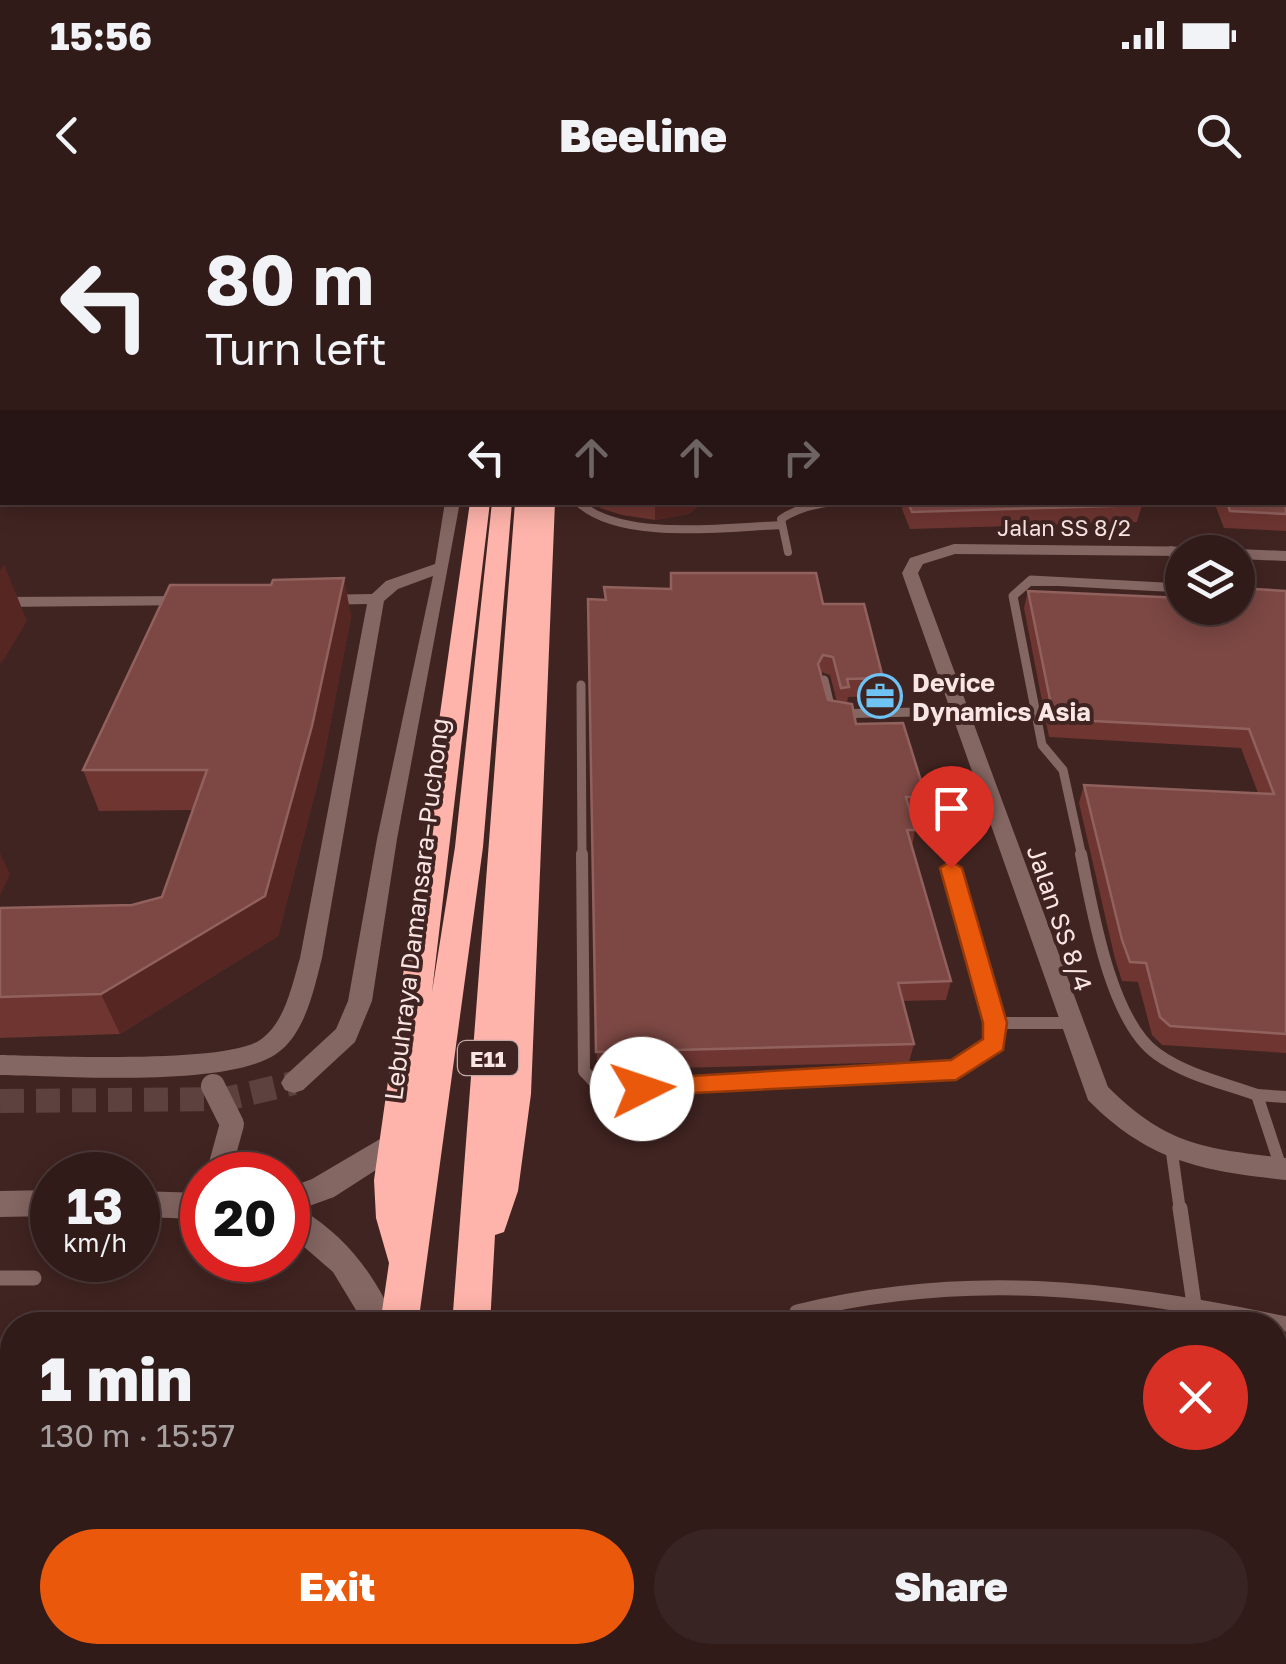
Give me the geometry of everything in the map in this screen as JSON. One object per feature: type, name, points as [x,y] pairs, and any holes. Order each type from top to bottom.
[{"type":"highway","points":[[408,1266],[394,1218],[397,1141],[480,505]]},
{"type":"highway","name":"Lebuhraya Damansara–Puchong","points":[[471,1312],[486,846],[502,505]]},
{"type":"highway","name":"Lebuhraya Damansara–Puchong","points":[[400,1312],[486,846],[525,505]]},
{"type":"highway","points":[[473,1271],[495,1208],[506,1152],[542,639],[546,505]]},
{"type":"street","points":[[294,1083],[346,1035],[360,1001],[387,839],[452,505]]},
{"type":"street","name":"Jalan SS 8/2","points":[[916,561],[954,549],[1165,550]]},
{"type":"street","points":[[1255,555],[1286,556]]},
{"type":"street","name":"Jalan SS 8/4","points":[[916,561],[910,573],[1068,1023],[1097,1093],[1118,1117],[1172,1152],[1283,1169]]},
{"type":"street","points":[[298,600],[376,599],[402,580],[442,567]]},
{"type":"street","points":[[0,1066],[209,1074],[266,1050],[294,1015],[311,958],[376,599]]},
{"type":"street","points":[[0,602],[203,601]]},
{"type":"street","points":[[209,1074],[233,1114],[233,1138],[227,1152]]},
{"type":"street","points":[[310,1193],[397,1141]]},
{"type":"street","points":[[0,1204],[30,1203]]},
{"type":"street","points":[[310,1230],[348,1262],[373,1312]]},
{"type":"lane","points":[[582,505],[598,519],[634,524],[782,525]]},
{"type":"lane","points":[[788,552],[782,525],[787,512],[838,505]]},
{"type":"lane","points":[[1165,585],[1031,580],[1013,596],[1042,745],[1063,770],[1116,987],[1135,1033],[1153,1052],[1257,1095],[1286,1097]]},
{"type":"lane","points":[[824,680],[832,714],[958,710]]},
{"type":"lane","points":[[581,685],[584,1071],[603,1091],[956,1070],[995,1044],[995,1023],[951,868]]},
{"type":"lane","points":[[995,1023],[1068,1023]]},
{"type":"lane","points":[[1257,1095],[1283,1169]]},
{"type":"lane","points":[[1172,1152],[1196,1312]]},
{"type":"lane","points":[[0,1278],[30,1278]]},
{"type":"lane","points":[[797,1312],[851,1296],[994,1283],[1195,1303],[1234,1312]]},
{"type":"building","points":[[909,505],[1142,505],[912,512]]},
{"type":"building","points":[[1228,505],[1286,505],[1286,514],[1230,511]]},
{"type":"building","points":[[671,573],[816,573],[823,604],[864,604],[883,678],[847,679],[849,687],[841,688],[833,657],[823,655],[818,664],[828,700],[852,704],[856,724],[903,723],[926,797],[906,797],[915,830],[907,830],[951,981],[898,983],[914,1044],[596,1052],[588,599],[606,600],[604,587],[671,589]]},
{"type":"building","points":[[344,578],[312,726],[265,896],[101,994],[0,997],[0,908],[132,905],[162,897],[207,770],[83,770],[170,585],[271,585],[273,580]]},
{"type":"building","points":[[1255,589],[1286,591],[1286,1034],[1170,1026],[1160,1017],[1146,963],[1130,962],[1122,940],[1084,785],[1274,794],[1249,729],[1054,719],[1028,591],[1165,597],[1165,625],[1255,625]]},
{"type":"tunnel","points":[[0,1101],[226,1099],[294,1083]]},
{"type":"place","name":"Device Dynamics Asia","points":[[880,696]]},
{"type":"route","points":[[642,1089],[956,1070],[995,1044],[995,1023],[951,868]]}]
